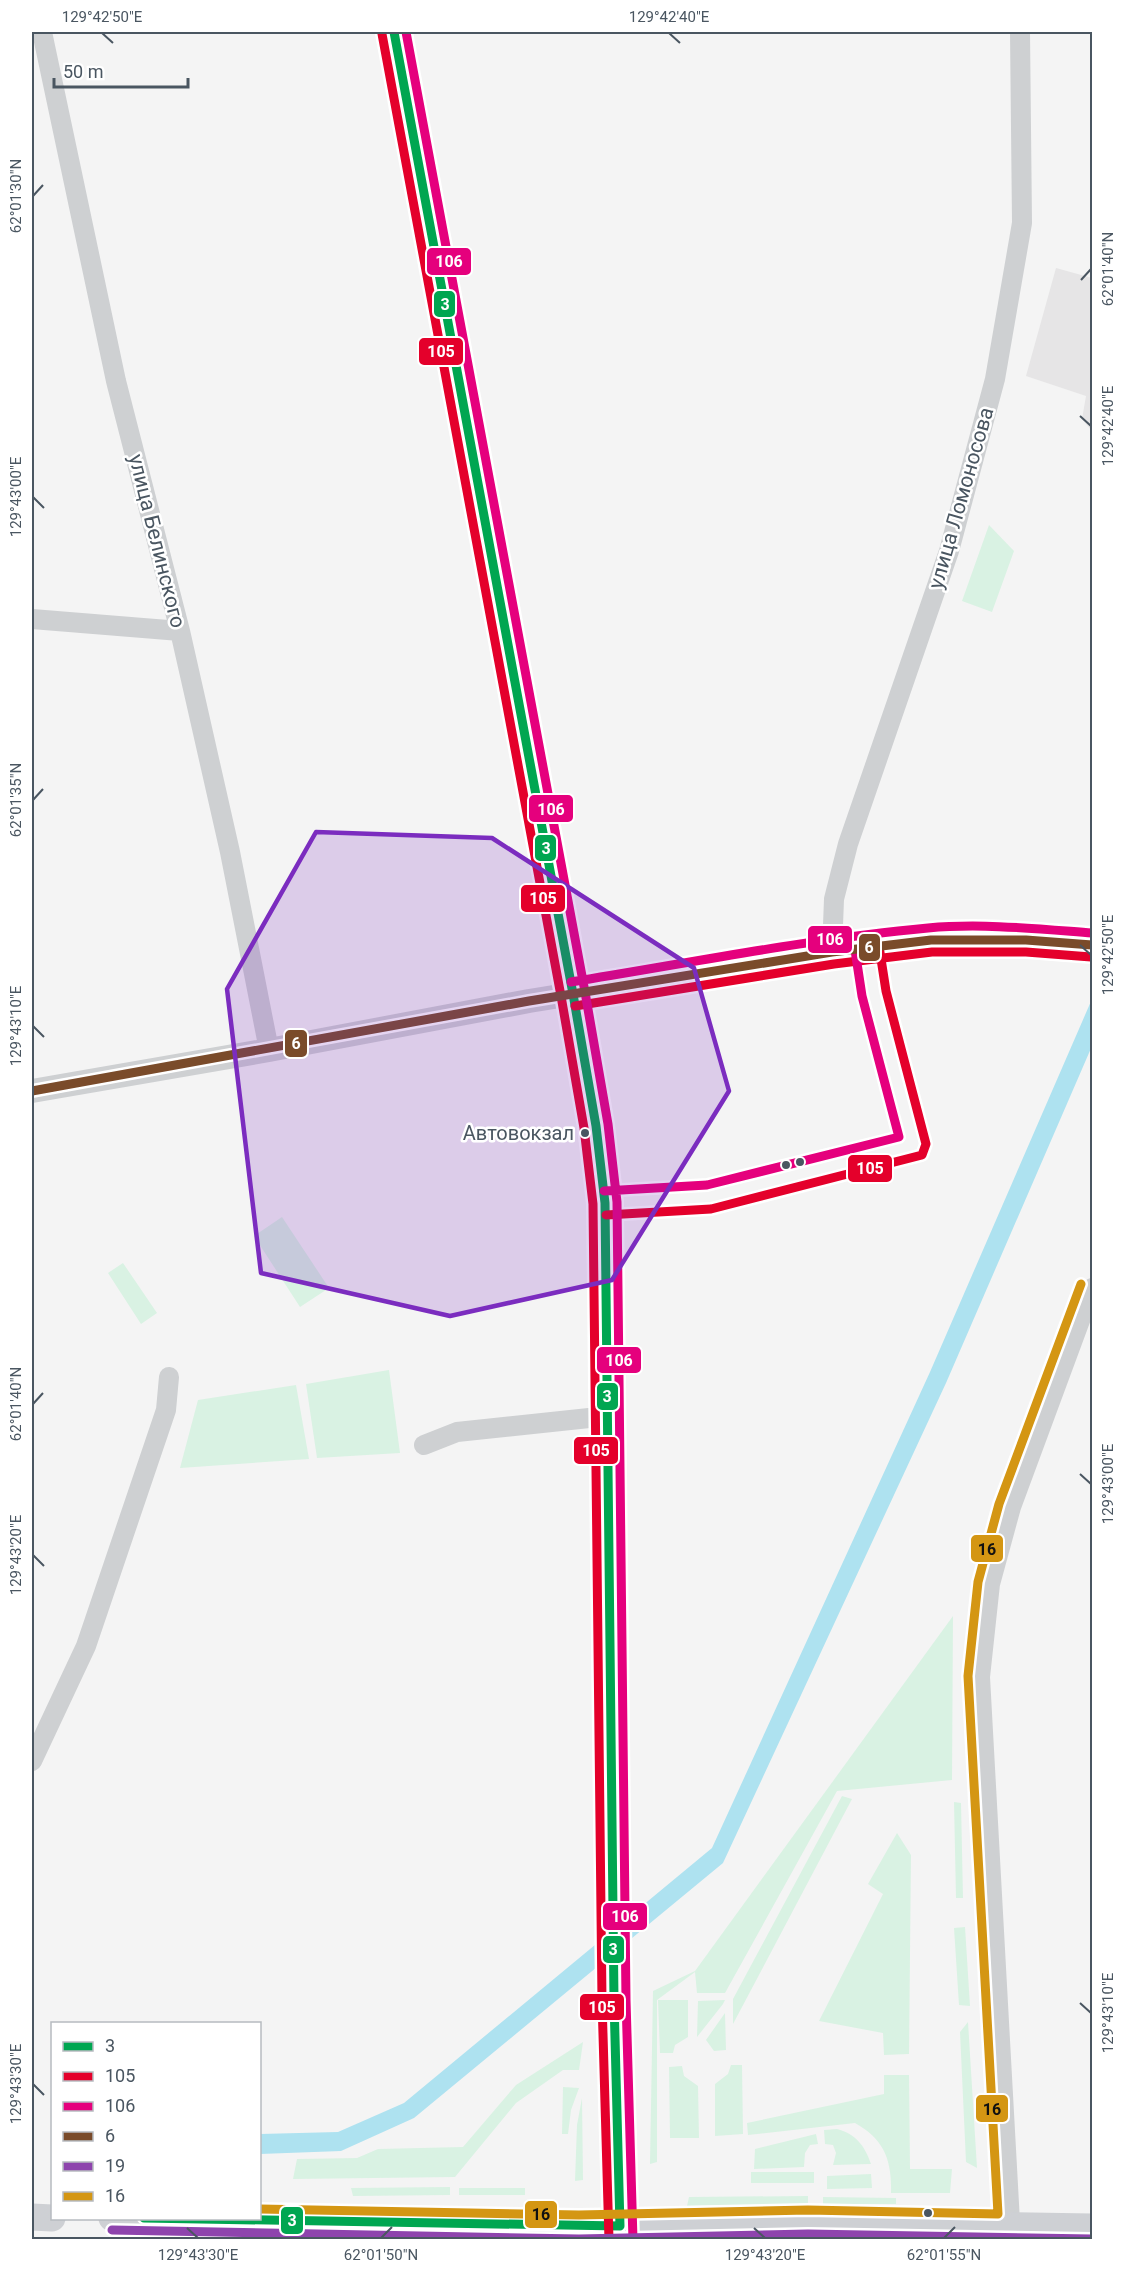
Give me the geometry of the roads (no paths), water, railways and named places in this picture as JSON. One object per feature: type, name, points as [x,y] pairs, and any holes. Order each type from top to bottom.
[{"type":"main road","points":[[394,32],[573,994],[596,1126],[605,1203],[614,2000],[621,2233]]},
{"type":"main road","points":[[32,2217],[51,2218]]},
{"type":"main road","points":[[180,2220],[621,2233],[808,2222],[1011,2233],[1092,2227]]},
{"type":"street","name":"улица Белинского","points":[[42,32],[116,381],[180,631],[230,852],[269,1050]]},
{"type":"street","name":"улица Ломоносова","points":[[832,952],[834,899],[848,844],[949,551],[995,379],[1022,223],[1020,32]]},
{"type":"street","points":[[32,619],[180,631]]},
{"type":"street","points":[[32,1092],[573,994],[832,952],[931,940],[1026,940],[1092,945]]},
{"type":"street","points":[[1011,2233],[980,1677],[983,1624],[990,1584],[1011,1507],[1092,1288]]},
{"type":"street","points":[[32,1761],[86,1646],[166,1410],[169,1377]]},
{"type":"street","points":[[424,1445],[457,1432],[608,1416]]},
{"type":"water","points":[[1092,999],[1092,1046],[946,1383],[723,1863],[414,2118],[341,2151],[261,2154],[261,2134],[338,2132],[404,2103],[712,1848],[930,1372]]},
{"type":"place","name":"Автовокзал","points":[[585,1133]]}]
